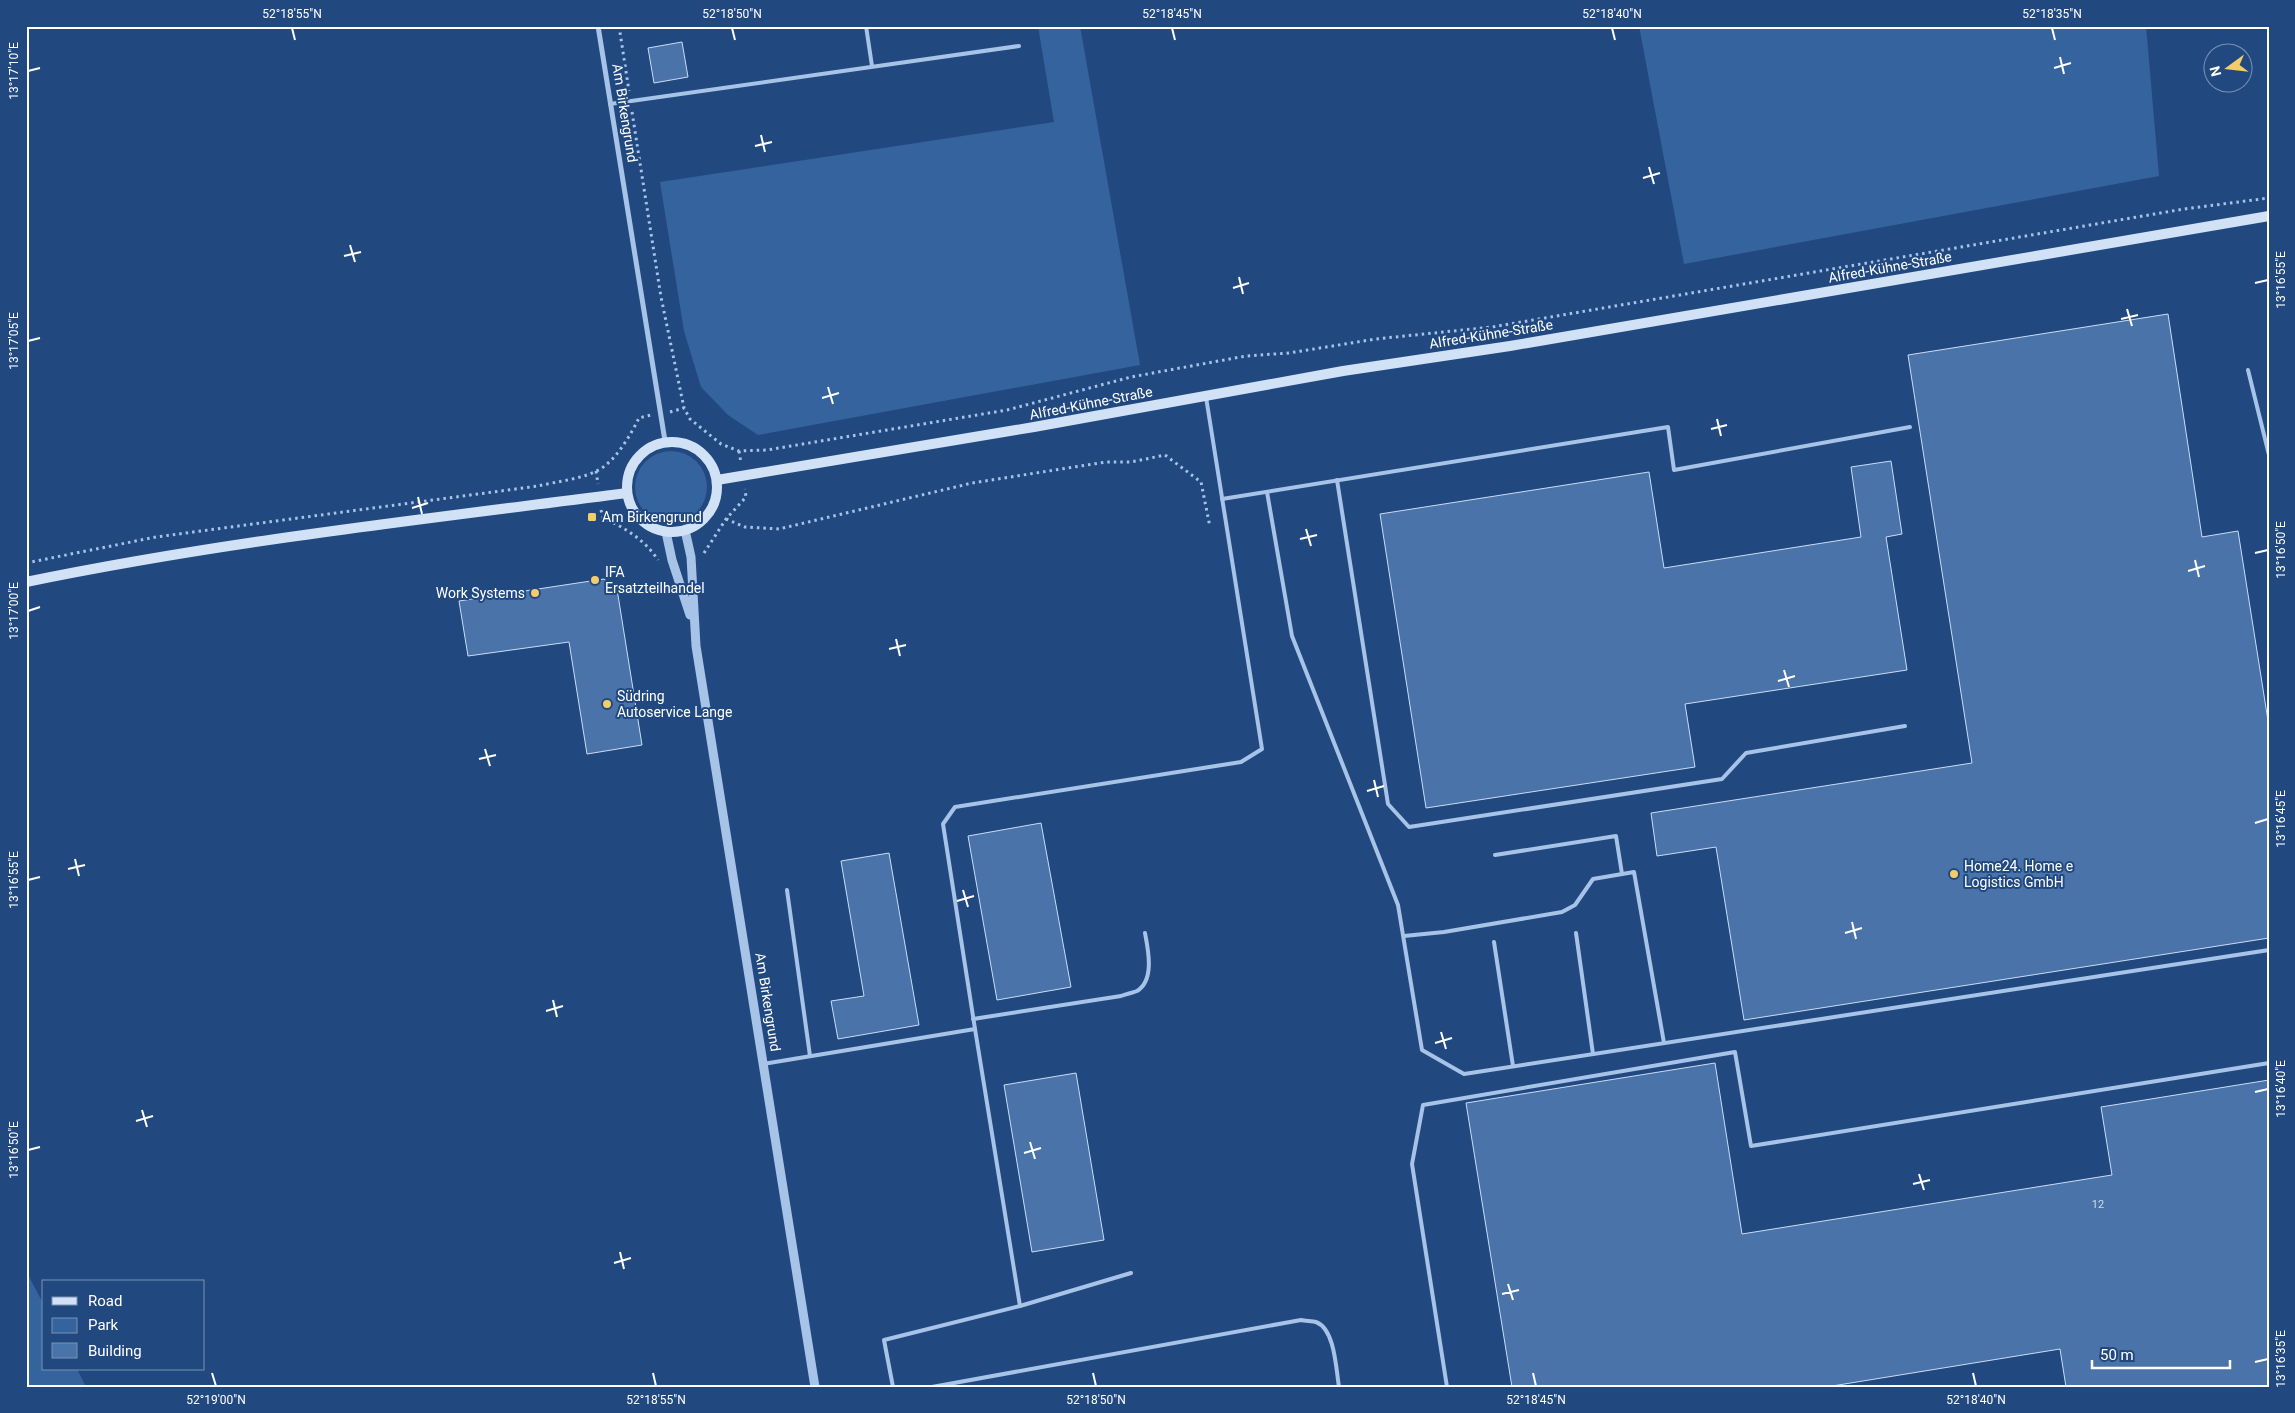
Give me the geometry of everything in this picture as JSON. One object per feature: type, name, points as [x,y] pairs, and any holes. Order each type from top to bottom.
[{"type":"main road","name":"Alfred-Kühne-Straße","points":[[717,480],[1034,427],[1343,371],[1510,346],[2269,216]]},
{"type":"main road","points":[[677,441],[699,450],[714,468],[717,480],[715,502],[710,512],[704,520],[685,530],[666,532],[652,527],[640,519],[631,507],[627,493],[630,470],[636,459],[644,451],[665,442],[677,441]]},
{"type":"main road","points":[[26,582],[92,568],[212,548],[627,493]]},
{"type":"street","name":"Am Birkengrund","points":[[598,26],[665,442]]},
{"type":"street","name":"Am Birkengrund","points":[[685,530],[691,557],[693,622],[815,1387]]},
{"type":"street","name":"Am Birkengrund","points":[[666,532],[672,560],[693,622]]},
{"type":"lane","points":[[866,26],[872,66]]},
{"type":"lane","points":[[610,104],[1019,46]]},
{"type":"lane","points":[[2248,370],[2269,455]]},
{"type":"lane","points":[[1020,1306],[942,824],[955,807],[1241,762],[1262,748],[1206,395]]},
{"type":"lane","points":[[1222,499],[1668,427],[1674,470],[1910,427]]},
{"type":"lane","points":[[1337,480],[1388,804],[1410,827],[1722,779],[1746,753],[1904,726]]},
{"type":"lane","points":[[1268,492],[1292,636],[1398,905],[1422,1050],[1464,1074],[2269,950]]},
{"type":"lane","points":[[1495,855],[1616,836],[1622,874]]},
{"type":"lane","points":[[1404,936],[1444,932],[1562,912],[1574,905],[1593,880],[1634,872],[1664,1043]]},
{"type":"lane","points":[[787,890],[810,1056]]},
{"type":"lane","points":[[973,1019],[1121,996],[1138,990],[1146,980],[1149,961],[1145,933]]},
{"type":"lane","points":[[1576,933],[1593,1054]]},
{"type":"lane","points":[[1494,942],[1513,1066]]},
{"type":"lane","points":[[763,1064],[975,1029]]},
{"type":"lane","points":[[1447,1387],[1412,1164],[1422,1105],[1735,1052],[1750,1146],[2269,1063]]},
{"type":"lane","points":[[894,1387],[884,1340],[1020,1306],[1131,1273]]},
{"type":"lane","points":[[932,1387],[1301,1320],[1316,1322],[1326,1329],[1333,1348],[1339,1387]]},
{"type":"path","points":[[619,26],[661,297],[684,408],[690,419],[721,444],[740,451],[784,448],[1007,410],[1131,377],[1246,356],[1289,353],[1376,339],[1492,326],[2184,210],[2269,198]]},
{"type":"path","points":[[675,410],[684,408]]},
{"type":"path","points":[[26,563],[156,537],[538,486],[596,471],[608,463],[628,438],[639,418],[645,417]]},
{"type":"path","points":[[740,451],[741,460]]},
{"type":"path","points":[[726,519],[745,527],[779,529],[972,483],[1106,462],[1131,462],[1165,455],[1201,482],[1210,527]]},
{"type":"path","points":[[596,471],[598,480]]},
{"type":"path","points":[[698,556],[703,554],[726,519],[746,497],[746,492]]},
{"type":"path","points":[[602,512],[603,518],[614,523],[642,542],[653,552],[659,562]]},
{"type":"green space","points":[[1038,26],[1080,26],[1140,365],[758,435],[728,415],[701,387],[684,331],[660,182],[1054,122]]},
{"type":"green space","points":[[1639,26],[2146,26],[2159,176],[1684,264]]},
{"type":"green space","points":[[664,451],[678,451],[697,461],[707,480],[707,494],[697,513],[678,523],[664,523],[645,513],[635,494],[635,480],[645,461]]},
{"type":"green space","points":[[26,1271],[42,1301],[42,1370],[78,1370],[86,1387],[26,1387]]},
{"type":"building","points":[[682,42],[688,77],[654,83],[648,48]]},
{"type":"building","points":[[2168,314],[2202,537],[2238,531],[2269,727],[2269,938],[1744,1020],[1716,847],[1657,856],[1651,813],[1972,763],[1908,355]]},
{"type":"building","points":[[1891,461],[1902,534],[1886,537],[1907,670],[1685,704],[1695,767],[1426,808],[1380,514],[1649,472],[1664,568],[1861,537],[1851,467]]},
{"type":"building","points":[[604,579],[617,589],[642,745],[587,754],[569,642],[468,656],[459,601]]},
{"type":"building","points":[[1041,823],[1071,987],[997,1000],[968,836]]},
{"type":"building","points":[[889,853],[919,1025],[838,1039],[831,1001],[864,996],[841,861]]},
{"type":"building","points":[[1715,1063],[1742,1234],[2112,1175],[2101,1107],[2269,1080],[2269,1387],[2066,1387],[2060,1349],[1826,1387],[1512,1387],[1466,1103]]},
{"type":"building","points":[[1076,1073],[1104,1240],[1032,1252],[1004,1085]]},
{"type":"place","name":"Am Birkengrund","points":[[592,517]]},
{"type":"place","name":"IFA Ersatzteilhandel","points":[[595,580]]},
{"type":"place","name":"Work Systems","points":[[535,593]]},
{"type":"place","name":"Südring Autoservice Lange","points":[[607,704]]},
{"type":"place","name":"Home24. Home e Logistics GmbH","points":[[1954,874]]}]
